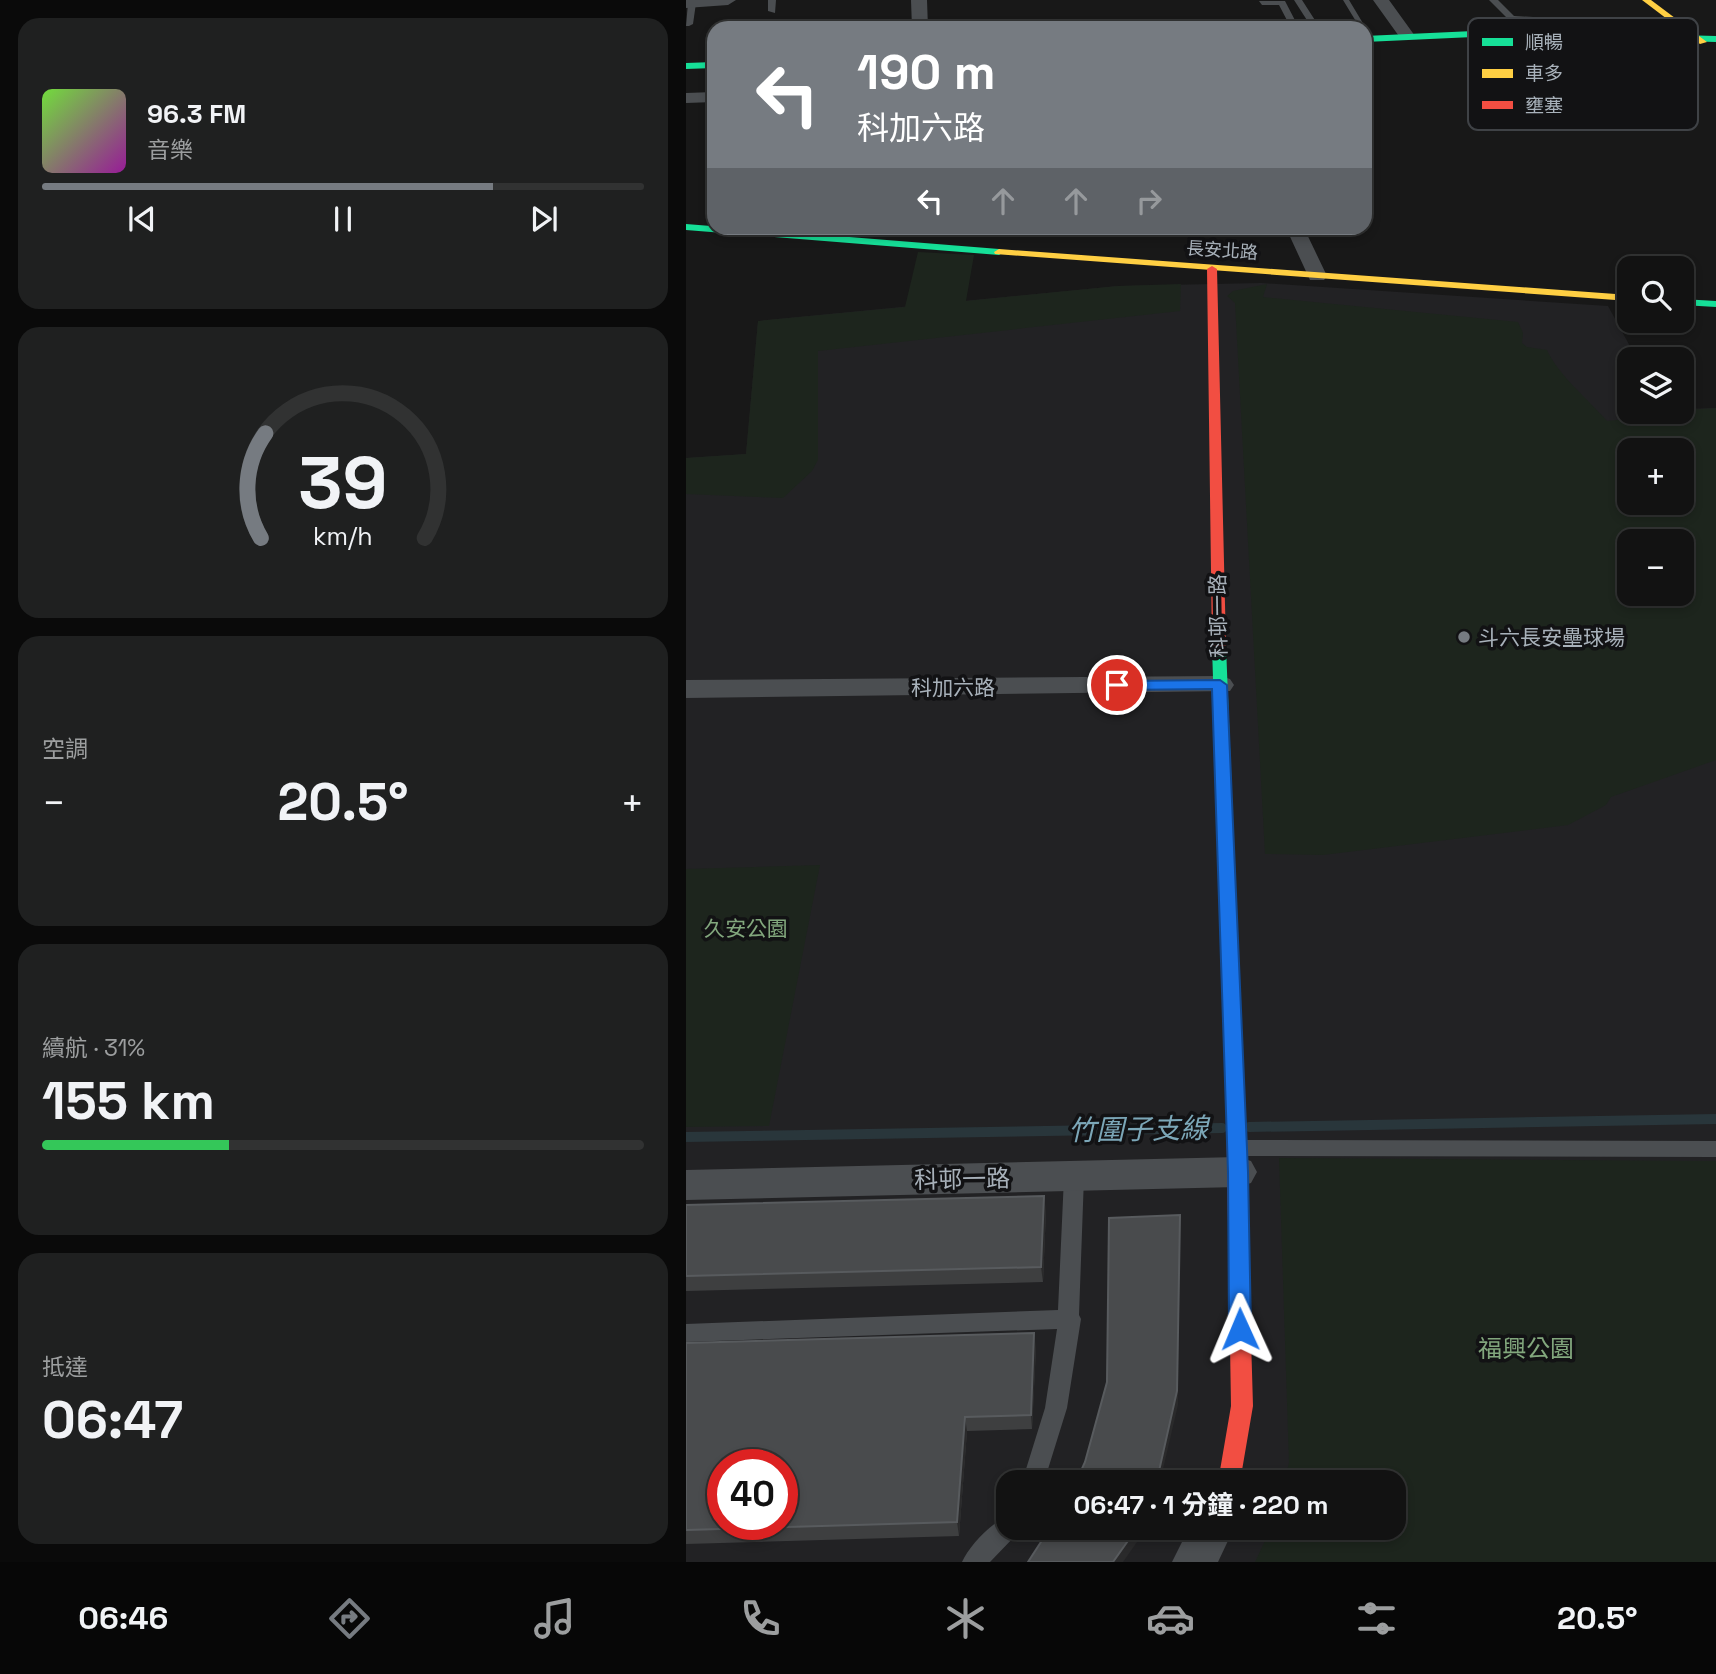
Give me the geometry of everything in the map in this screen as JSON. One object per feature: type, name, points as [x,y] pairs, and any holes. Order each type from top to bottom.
[{"type":"street","points":[[689,3],[728,0]]},
{"type":"street","points":[[919,0],[920,21]]},
{"type":"street","points":[[1381,0],[1407,36]]},
{"type":"street","points":[[1646,0],[1670,18]]},
{"type":"street","points":[[1372,33],[1407,36],[1468,34]]},
{"type":"street","points":[[1699,39],[1716,39]]},
{"type":"street","points":[[1699,39],[1716,51]]},
{"type":"street","points":[[686,66],[707,65]]},
{"type":"street","points":[[686,98],[707,97]]},
{"type":"street","name":"長安北路","points":[[686,227],[707,229]]},
{"type":"street","name":"長安北路","points":[[786,235],[1212,269],[1617,297]]},
{"type":"street","points":[[1298,235],[1317,276]]},
{"type":"street","name":"科邨一路","points":[[1212,269],[1220,685],[1238,1160],[1242,1406],[1233,1470]]},
{"type":"street","points":[[1694,303],[1716,304]]},
{"type":"street","name":"科加六路","points":[[686,689],[1220,685]]},
{"type":"street","name":"科邨一路","points":[[686,1185],[1074,1177],[1238,1160]]},
{"type":"street","points":[[1194,1562],[1206,1540]]},
{"type":"lane","points":[[772,0],[772,11]]},
{"type":"lane","points":[[1298,0],[1312,21]]},
{"type":"lane","points":[[1493,0],[1512,18]]},
{"type":"lane","points":[[1346,1],[1358,21]]},
{"type":"lane","points":[[689,3],[690,24]]},
{"type":"lane","points":[[1262,3],[1282,3],[1291,21]]},
{"type":"lane","points":[[1238,1160],[1716,1149]]},
{"type":"lane","points":[[1037,1470],[1058,1409],[1070,1319],[1074,1177]]},
{"type":"lane","points":[[686,1332],[1070,1319]]},
{"type":"lane","points":[[974,1562],[996,1539]]},
{"type":"shaded area","points":[[1261,283],[1608,306],[1617,322],[1617,333],[1623,333],[1630,347],[1617,347],[1617,424],[1694,424],[1694,409],[1716,408],[1716,1562],[686,1562],[686,458],[746,454],[758,321],[1118,286]]},
{"type":"green space","points":[[918,252],[974,255],[966,301],[1118,286],[1181,284],[1180,311],[818,351],[818,460],[812,471],[783,498],[686,494],[686,458],[746,454],[758,321],[905,307]]},
{"type":"green space","points":[[1267,284],[1263,297],[1518,322],[1523,333],[1522,343],[1527,347],[1547,350],[1566,378],[1607,421],[1617,420],[1617,424],[1694,424],[1694,409],[1716,408],[1716,760],[1611,797],[1606,805],[1568,825],[1323,855],[1265,854],[1235,303],[1227,296],[1233,291]]},
{"type":"green space","name":"久安公園","points":[[820,865],[769,1126],[686,1127],[686,869]]},
{"type":"green space","name":"福興公園","points":[[1279,1158],[1716,1161],[1716,1562],[1255,1562],[1265,1540],[1406,1540],[1406,1470],[1287,1470]]},
{"type":"building","points":[[1044,1196],[1041,1267],[686,1276],[686,1205]]},
{"type":"building","points":[[1180,1215],[1177,1391],[1159,1470],[1081,1470],[1107,1382],[1109,1218]]},
{"type":"building","points":[[1034,1333],[1031,1415],[965,1417],[957,1522],[798,1527],[798,1449],[707,1449],[707,1529],[686,1530],[686,1343]]},
{"type":"building","points":[[1042,1540],[1129,1540],[1113,1562],[1028,1562]]},
{"type":"waterway","name":"竹圍子支線","points":[[1249,1127],[1716,1119]]},
{"type":"waterway","name":"竹圍子支線","points":[[686,1137],[1222,1128]]},
{"type":"traffic: fast","points":[[1372,39],[1468,34]]},
{"type":"traffic: fast","points":[[1698,39],[1716,39]]},
{"type":"traffic: fast","points":[[686,66],[707,65]]},
{"type":"traffic: fast","points":[[686,227],[707,229]]},
{"type":"traffic: fast","points":[[786,235],[999,252]]},
{"type":"traffic: fast","points":[[1694,303],[1716,304]]},
{"type":"traffic: fast","points":[[1219,646],[1235,1100]]},
{"type":"traffic: slow","points":[[1646,0],[1670,18]]},
{"type":"traffic: slow","points":[[1698,38],[1703,42]]},
{"type":"traffic: slow","points":[[999,252],[1617,297]]},
{"type":"traffic: jam","points":[[1212,269],[1219,646]]},
{"type":"traffic: jam","points":[[1231,1470],[1242,1406],[1235,1100]]},
{"type":"place","name":"斗六長安壘球場","points":[[1464,637]]},
{"type":"route","points":[[1117,685],[1220,685],[1238,1172],[1240,1329]]}]
